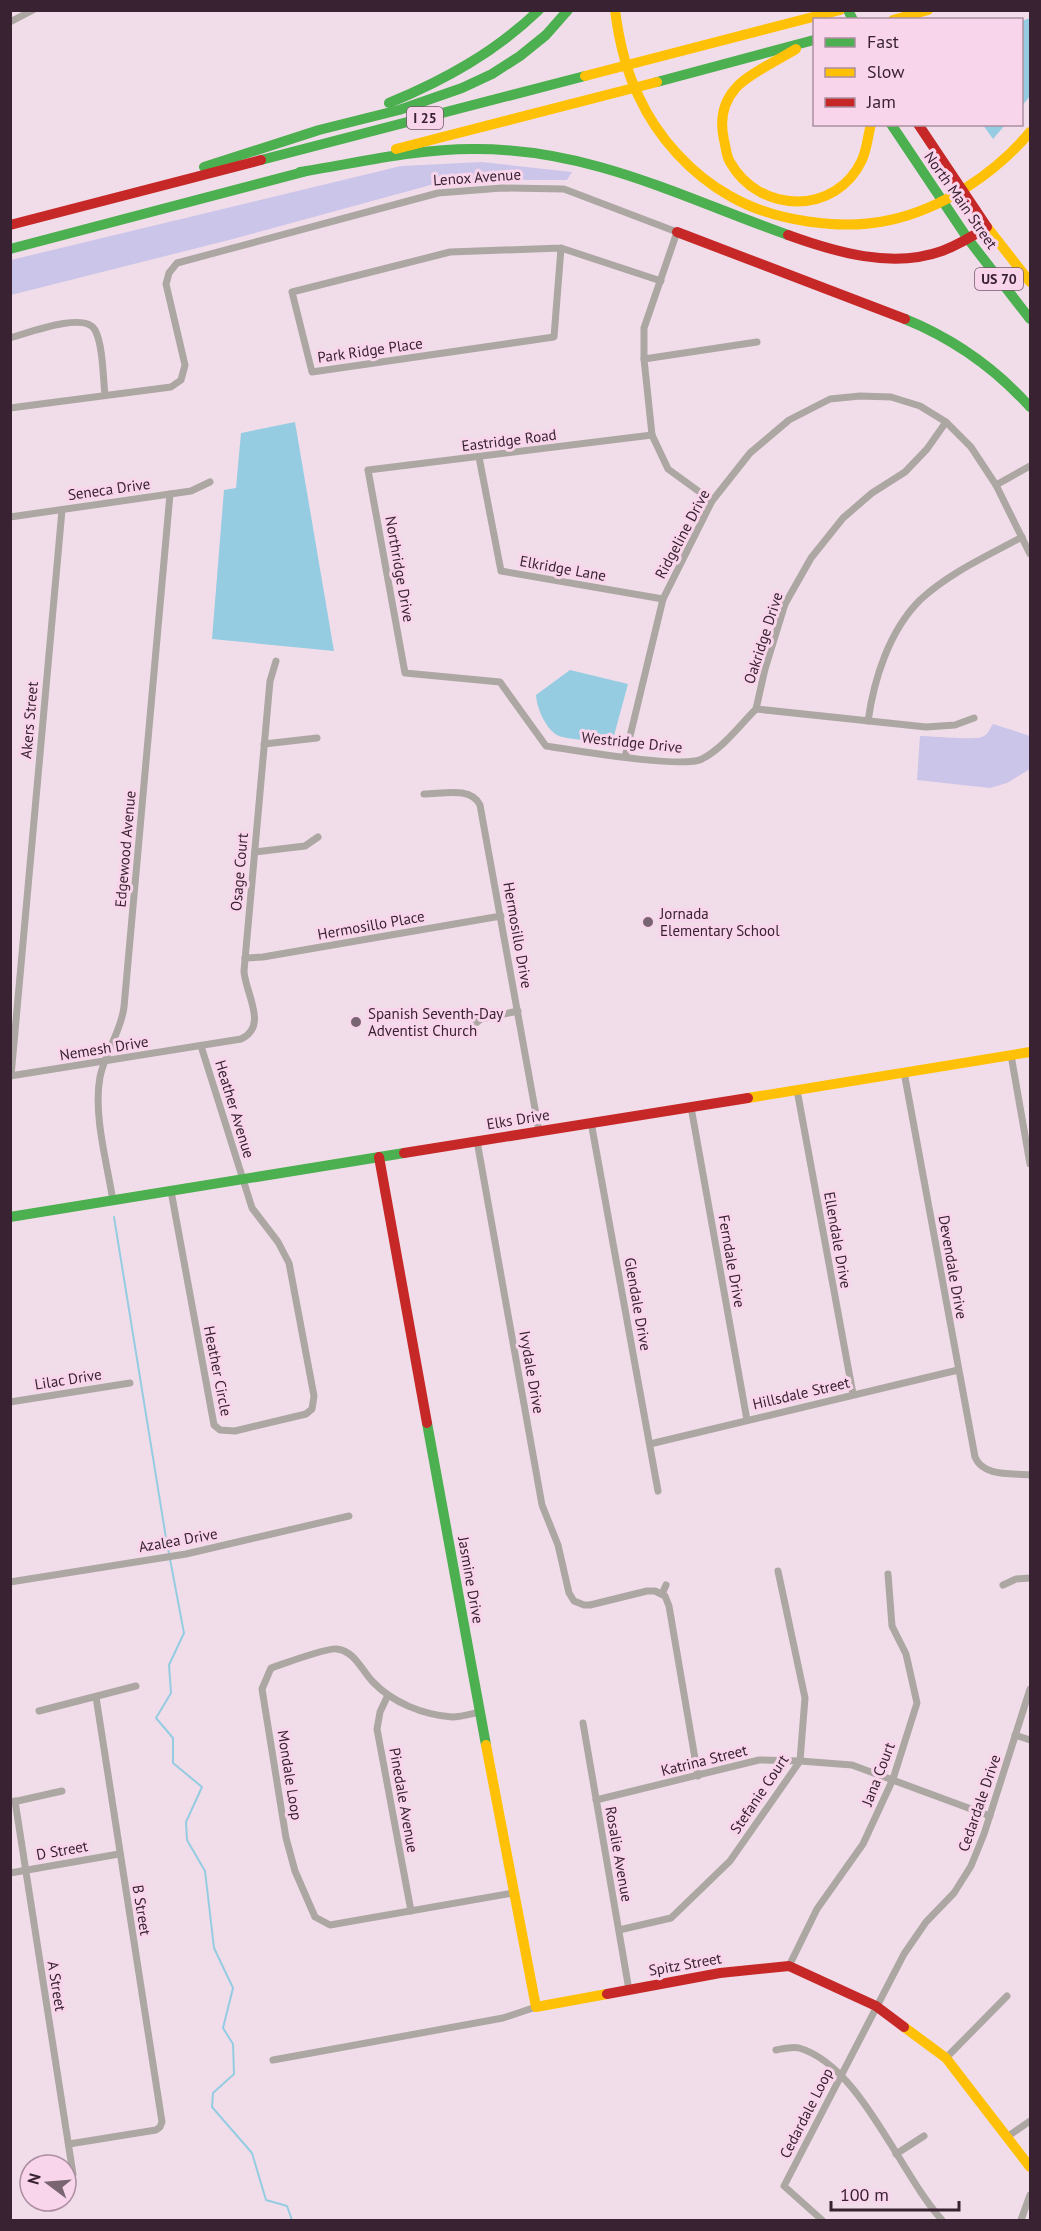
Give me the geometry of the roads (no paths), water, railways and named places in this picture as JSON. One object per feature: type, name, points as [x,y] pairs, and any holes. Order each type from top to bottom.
[{"type":"main road","points":[[334,126],[462,69],[496,49],[539,10]]},
{"type":"main road","points":[[134,193],[210,165],[448,93],[473,83],[505,67],[537,42],[568,10]]},
{"type":"main road","points":[[615,10],[621,54],[628,76],[648,117],[682,159],[705,180],[750,206],[800,220],[826,224],[870,223],[902,218],[950,197],[1001,163],[1030,132]]},
{"type":"main road","name":"I 25","points":[[10,225],[840,10]]},
{"type":"main road","points":[[900,18],[928,10]]},
{"type":"main road","points":[[810,41],[739,84],[732,91],[724,106],[722,127],[724,151],[740,177],[757,192],[771,199],[787,203],[819,201],[848,182],[862,163],[866,154],[871,126]]},
{"type":"main road","name":"I 25","points":[[10,249],[810,41]]},
{"type":"main road","name":"North Main Street","points":[[892,126],[955,221],[1030,320]]},
{"type":"main road","name":"North Main Street","points":[[919,126],[987,227],[1030,282]]},
{"type":"main road","points":[[300,172],[442,150],[505,149],[602,166],[680,193],[781,234],[860,255],[912,257],[938,252],[968,239],[987,227]]},
{"type":"main road","name":"Lenox Avenue","points":[[677,232],[895,313],[933,330],[992,369],[1017,391],[1030,408]]},
{"type":"main road","name":"Elks Drive","points":[[10,1217],[1030,1052]]},
{"type":"main road","name":"Jasmine Drive","points":[[379,1157],[513,1893],[536,2007]]},
{"type":"main road","name":"Spitz Street","points":[[536,2007],[720,1972],[789,1966],[876,2006],[946,2058],[1030,2167]]},
{"type":"street","points":[[10,22],[22,13],[33,10]]},
{"type":"street","name":"Lenox Avenue","points":[[10,408],[171,387],[181,380],[185,365],[166,284],[169,273],[177,263],[438,193],[501,188],[564,189],[677,232]]},
{"type":"street","points":[[677,232],[644,328],[644,359],[652,435],[668,469],[712,501]]},
{"type":"street","name":"Park Ridge Place","points":[[561,248],[554,337],[312,372],[292,292],[450,252],[561,248],[661,281]]},
{"type":"street","points":[[10,338],[70,322],[86,322],[94,328],[99,343],[105,395]]},
{"type":"street","points":[[644,359],[757,342]]},
{"type":"street","name":"Ridgeline Drive","points":[[625,757],[663,599],[712,501],[750,453],[789,420],[830,399],[860,396],[891,397],[920,406],[946,422],[971,447],[996,485],[1030,554]]},
{"type":"street","name":"Oakridge Drive","points":[[756,709],[765,669],[785,604],[811,558],[843,518],[872,493],[905,472],[927,449],[946,422]]},
{"type":"street","name":"Eastridge Road","points":[[368,470],[652,435]]},
{"type":"street","name":"Elkridge Lane","points":[[480,457],[501,571],[663,599]]},
{"type":"street","points":[[996,485],[1030,466]]},
{"type":"street","name":"Northridge Drive","points":[[368,470],[405,673]]},
{"type":"street","name":"Seneca Drive","points":[[10,517],[197,490],[210,482]]},
{"type":"street","name":"Edgewood Avenue","points":[[113,1201],[98,1106],[100,1078],[119,1030],[124,1007],[170,494]]},
{"type":"street","name":"Akers Street","points":[[11,1076],[62,510]]},
{"type":"street","points":[[868,721],[882,663],[910,611],[933,590],[959,572],[1022,537]]},
{"type":"street","name":"Osage Court","points":[[201,1046],[241,1039],[252,1030],[255,1016],[245,982],[245,958],[270,681],[276,660]]},
{"type":"street","name":"Westridge Drive","points":[[405,673],[500,682],[546,746],[625,757],[670,761],[699,760],[712,752],[756,709]]},
{"type":"street","points":[[756,709],[926,727],[955,725],[974,718]]},
{"type":"street","points":[[264,744],[317,738]]},
{"type":"street","name":"Hermosillo Drive","points":[[424,794],[464,793],[472,795],[478,801],[539,1131]]},
{"type":"street","points":[[255,852],[305,846],[318,837]]},
{"type":"street","name":"Hermosillo Place","points":[[245,958],[263,957],[501,916]]},
{"type":"street","points":[[466,1030],[481,1019],[518,1011]]},
{"type":"street","name":"Nemesh Drive","points":[[11,1076],[201,1046]]},
{"type":"street","name":"Heather Avenue","points":[[201,1046],[244,1179]]},
{"type":"street","points":[[1011,1055],[1030,1164]]},
{"type":"street","name":"Devendale Drive","points":[[904,1072],[974,1454],[979,1465],[992,1471],[1030,1475]]},
{"type":"street","name":"Ellendale Drive","points":[[797,1090],[853,1394]]},
{"type":"street","name":"Ferndale Drive","points":[[691,1107],[747,1420]]},
{"type":"street","name":"Glendale Drive","points":[[591,1122],[658,1491]]},
{"type":"street","name":"Ivydale Drive","points":[[477,1141],[543,1511],[558,1545],[569,1593],[575,1606],[590,1605],[647,1591],[662,1594]]},
{"type":"street","name":"Heather Circle","points":[[171,1191],[213,1421],[220,1430],[234,1431],[306,1414],[312,1409],[314,1401],[289,1263],[278,1242],[255,1213],[244,1179]]},
{"type":"street","name":"Hillsdale Street","points":[[650,1444],[958,1370]]},
{"type":"street","name":"Lilac Drive","points":[[10,1402],[130,1383]]},
{"type":"street","name":"Azalea Drive","points":[[10,1582],[186,1554],[350,1516]]},
{"type":"street","name":"Stefanie Court","points":[[619,1930],[671,1918],[730,1861],[800,1761],[805,1698],[778,1571]]},
{"type":"street","name":"Jana Court","points":[[789,1966],[817,1909],[863,1844],[893,1779],[917,1703],[906,1654],[892,1626],[888,1574]]},
{"type":"street","points":[[1003,1585],[1016,1578],[1030,1578]]},
{"type":"street","points":[[666,1585],[662,1594],[669,1606],[699,1776]]},
{"type":"street","name":"Mondale Loop","points":[[480,1712],[454,1717],[426,1713],[388,1695],[373,1682],[351,1654],[335,1648],[271,1668],[262,1689],[286,1838],[295,1871],[315,1917],[330,1925],[513,1893]]},
{"type":"street","points":[[39,1711],[136,1686]]},
{"type":"street","name":"Cedardale Drive","points":[[876,2006],[914,1938],[954,1893],[976,1856],[1030,1689]]},
{"type":"street","name":"Pinedale Avenue","points":[[388,1695],[380,1712],[377,1729],[411,1911]]},
{"type":"street","name":"B Street","points":[[69,2144],[153,2130],[160,2127],[162,2120],[96,1697]]},
{"type":"street","name":"Rosalie Avenue","points":[[583,1723],[629,1990]]},
{"type":"street","points":[[1015,1735],[1030,1740]]},
{"type":"street","name":"Katrina Street","points":[[596,1800],[759,1760],[800,1761],[852,1765],[990,1816]]},
{"type":"street","points":[[13,1802],[62,1791]]},
{"type":"street","name":"A Street","points":[[13,1802],[70,2153]]},
{"type":"street","name":"D Street","points":[[10,1873],[119,1854]]},
{"type":"street","points":[[946,2058],[1007,1996]]},
{"type":"street","name":"Cedardale Loop","points":[[822,2220],[784,2186],[876,2006]]},
{"type":"street","name":"Spitz Street","points":[[273,2060],[503,2018],[536,2007]]},
{"type":"street","points":[[776,2050],[798,2048],[831,2065],[840,2074],[857,2094],[942,2220]]},
{"type":"street","points":[[1007,2137],[1030,2121]]},
{"type":"street","points":[[896,2154],[924,2136]]},
{"type":"street","points":[[1021,2220],[1030,2195]]},
{"type":"water","points":[[1030,18],[1030,96],[1023,105],[1023,21]]},
{"type":"water","points":[[984,126],[1004,126],[993,139]]},
{"type":"water","points":[[295,422],[334,651],[212,639],[224,490],[236,488],[241,433]]},
{"type":"water","points":[[570,670],[628,684],[612,743],[559,736],[543,719],[536,695]]},
{"type":"waterway","points":[[114,1217],[166,1538],[184,1633],[169,1665],[171,1693],[156,1718],[173,1738],[173,1763],[202,1787],[186,1822],[187,1840],[205,1871],[214,1948],[233,1988],[223,2028],[233,2044],[234,2074],[213,2093],[212,2107],[252,2153],[266,2200],[287,2206],[292,2220]]},
{"type":"place","name":"Jornada Elementary School","points":[[648,922]]},
{"type":"place","name":"Spanish Seventh-Day Adventist Church","points":[[356,1022]]}]
